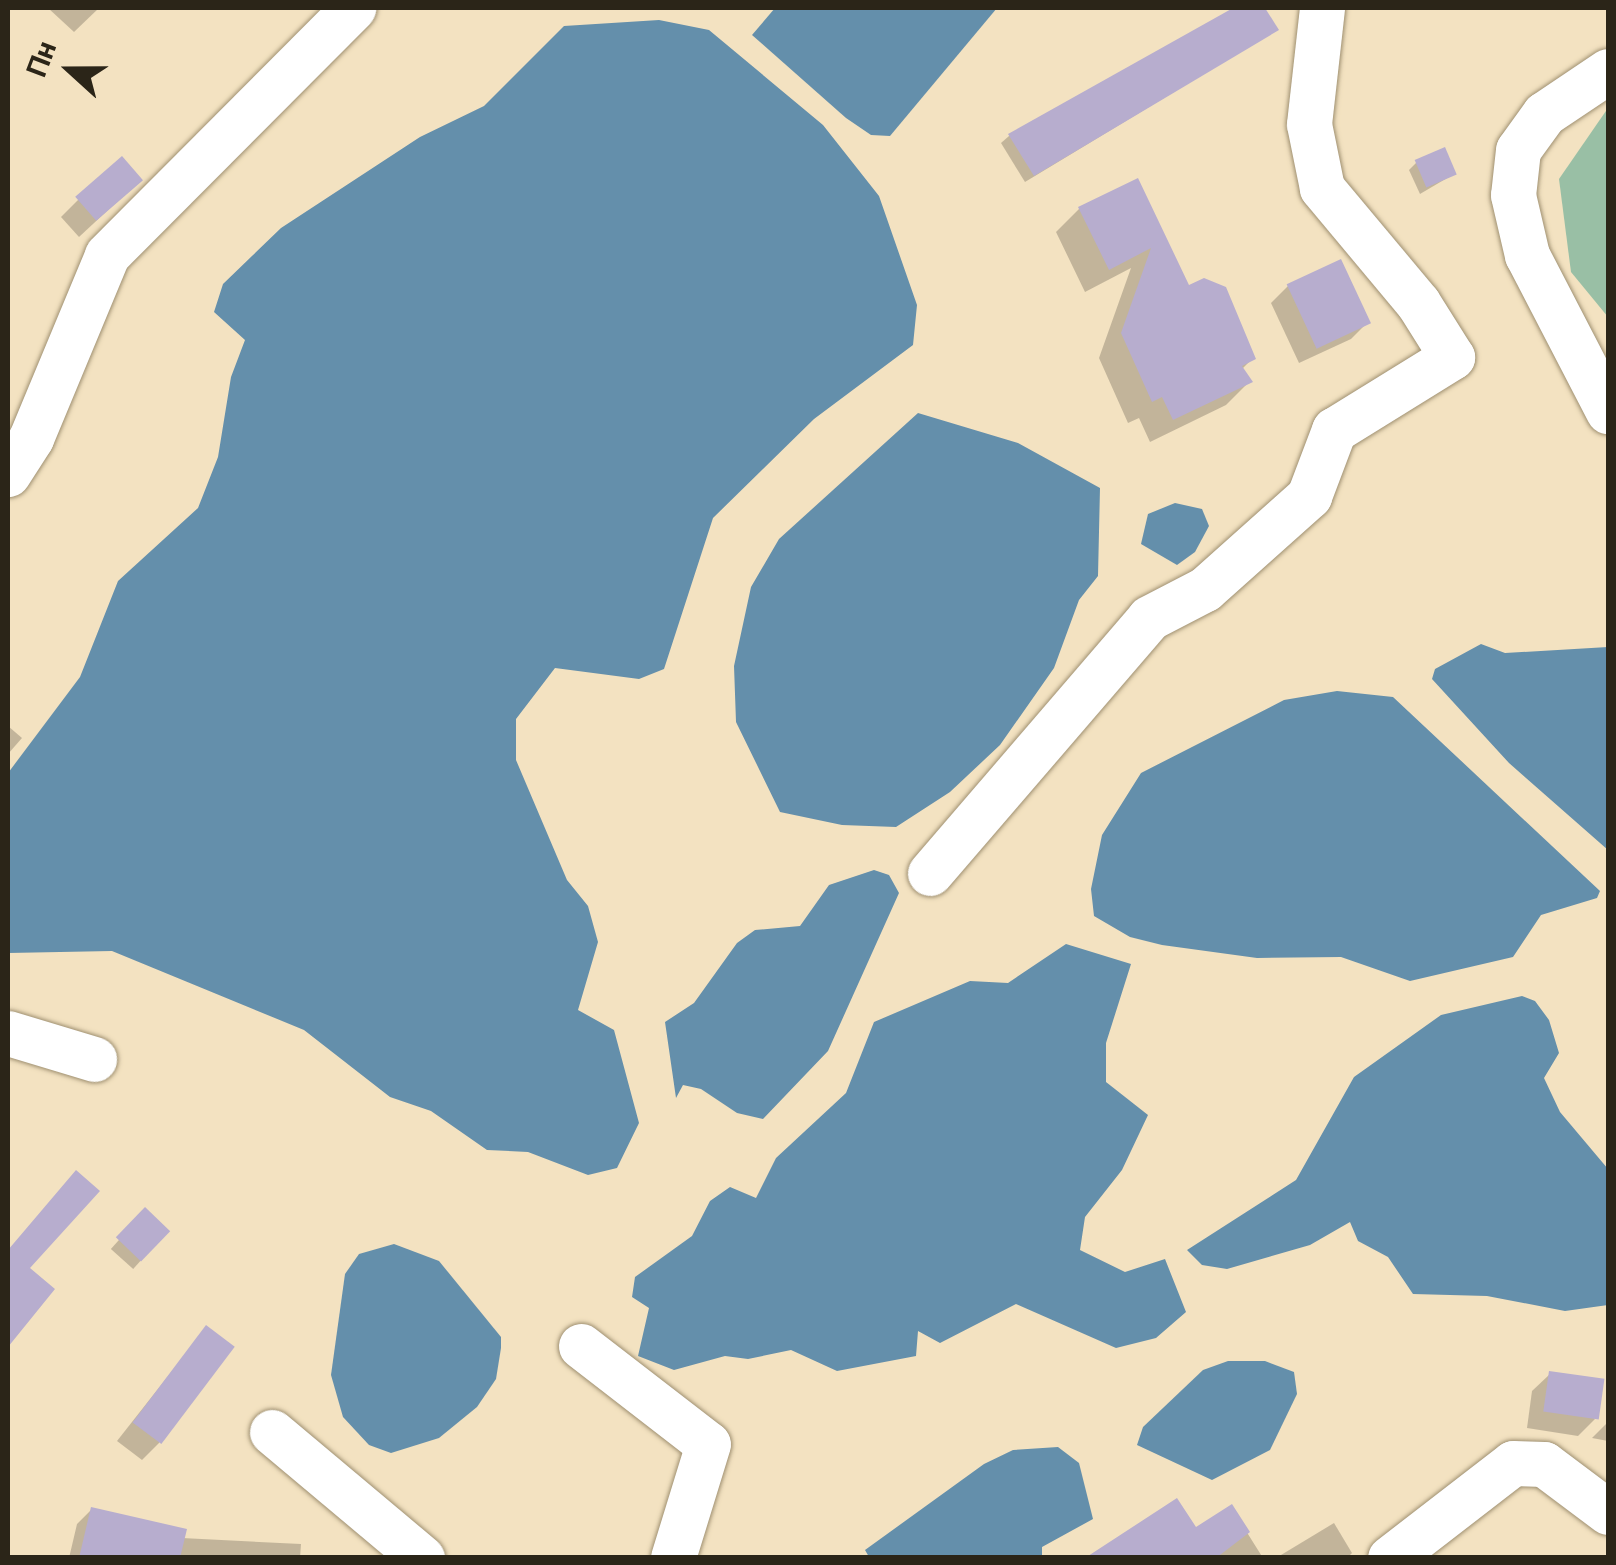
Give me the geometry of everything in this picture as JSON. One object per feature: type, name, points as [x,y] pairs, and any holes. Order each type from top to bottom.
[{"type":"street","points":[[8,474],[30,438],[107,254],[353,8]]},
{"type":"street","points":[[930,873],[1149,618],[1205,589],[1309,496],[1334,430],[1452,356],[1418,302],[1322,188],[1310,124],[1322,8]]},
{"type":"street","points":[[1608,72],[1544,114],[1518,150],[1512,195],[1526,255],[1608,411]]},
{"type":"street","points":[[8,1033],[94,1059]]},
{"type":"street","points":[[581,1346],[708,1444],[672,1558]]},
{"type":"street","points":[[272,1432],[422,1558]]},
{"type":"street","points":[[1390,1558],[1514,1463],[1544,1464],[1608,1512]]},
{"type":"green space","points":[[1608,108],[1608,317],[1571,272],[1559,179]]},
{"type":"water","points":[[775,8],[997,8],[890,136],[871,135],[846,118],[752,35]]},
{"type":"water","points":[[659,20],[709,30],[823,125],[879,196],[917,305],[913,345],[814,419],[713,518],[664,669],[639,679],[555,668],[516,719],[516,760],[567,880],[588,906],[598,942],[578,1010],[614,1030],[639,1123],[617,1168],[588,1175],[528,1152],[487,1150],[431,1111],[390,1097],[304,1030],[112,951],[8,953],[8,773],[80,677],[118,581],[198,508],[218,457],[231,377],[245,340],[214,312],[223,284],[281,228],[420,137],[484,106],[564,26]]},
{"type":"water","points":[[918,413],[1018,443],[1100,488],[1098,576],[1079,600],[1054,668],[1000,745],[950,792],[896,827],[842,825],[780,812],[736,722],[734,666],[751,587],[779,539]]},
{"type":"water","points":[[1175,503],[1202,509],[1209,526],[1195,552],[1177,565],[1141,544],[1148,514]]},
{"type":"water","points":[[1481,644],[1505,653],[1608,647],[1608,850],[1509,763],[1432,679],[1435,669]]},
{"type":"water","points":[[1337,691],[1393,697],[1600,891],[1597,898],[1541,915],[1513,957],[1410,981],[1341,957],[1257,958],[1162,945],[1130,937],[1094,916],[1091,889],[1102,835],[1141,773],[1284,700]]},
{"type":"water","points":[[874,870],[889,875],[899,893],[828,1051],[763,1119],[737,1113],[701,1089],[683,1085],[676,1098],[665,1022],[694,1003],[737,943],[755,930],[800,926],[829,885]]},
{"type":"water","points":[[1066,944],[1131,964],[1106,1043],[1106,1082],[1148,1115],[1122,1170],[1085,1217],[1080,1250],[1125,1272],[1165,1259],[1186,1312],[1156,1338],[1116,1348],[1016,1304],[940,1343],[918,1331],[916,1356],[837,1371],[791,1350],[748,1359],[725,1356],[674,1370],[638,1356],[649,1308],[632,1297],[635,1277],[692,1236],[710,1201],[730,1187],[756,1198],[776,1158],[846,1093],[874,1022],[970,981],[1008,983]]},
{"type":"water","points":[[1522,996],[1535,1001],[1549,1020],[1559,1053],[1544,1078],[1560,1112],[1608,1169],[1608,1305],[1565,1311],[1487,1296],[1413,1294],[1388,1257],[1358,1241],[1350,1222],[1310,1245],[1227,1269],[1202,1265],[1187,1250],[1296,1180],[1354,1077],[1441,1015]]},
{"type":"water","points":[[394,1244],[439,1261],[501,1337],[501,1348],[496,1379],[477,1407],[439,1438],[391,1453],[369,1445],[343,1417],[331,1375],[345,1274],[359,1254]]},
{"type":"water","points":[[1228,1361],[1265,1361],[1294,1372],[1297,1394],[1270,1450],[1212,1480],[1137,1445],[1143,1427],[1203,1370]]},
{"type":"water","points":[[1058,1447],[1079,1463],[1093,1519],[1042,1547],[1042,1557],[869,1557],[865,1550],[984,1464],[1013,1450]]},
{"type":"building","points":[[1233,8],[1265,8],[1279,30],[1034,176],[1008,134]]},
{"type":"building","points":[[1445,147],[1457,175],[1426,188],[1415,160]]},
{"type":"building","points":[[122,156],[143,180],[96,221],[75,197]]},
{"type":"building","points":[[1138,178],[1189,285],[1204,278],[1226,287],[1256,359],[1242,366],[1253,382],[1173,420],[1162,397],[1152,402],[1121,333],[1151,248],[1109,270],[1078,207]]},
{"type":"building","points":[[1341,259],[1371,323],[1317,349],[1287,284]]},
{"type":"building","points":[[76,1170],[100,1191],[30,1268],[55,1289],[8,1347],[8,1250]]},
{"type":"building","points":[[145,1207],[170,1231],[141,1262],[116,1237]]},
{"type":"building","points":[[206,1325],[235,1347],[161,1444],[133,1422]]},
{"type":"building","points":[[1549,1371],[1604,1379],[1599,1419],[1543,1412]]},
{"type":"building","points":[[1177,1498],[1196,1527],[1232,1504],[1250,1532],[1216,1558],[1085,1558]]},
{"type":"building","points":[[91,1507],[187,1529],[180,1558],[79,1558]]}]
